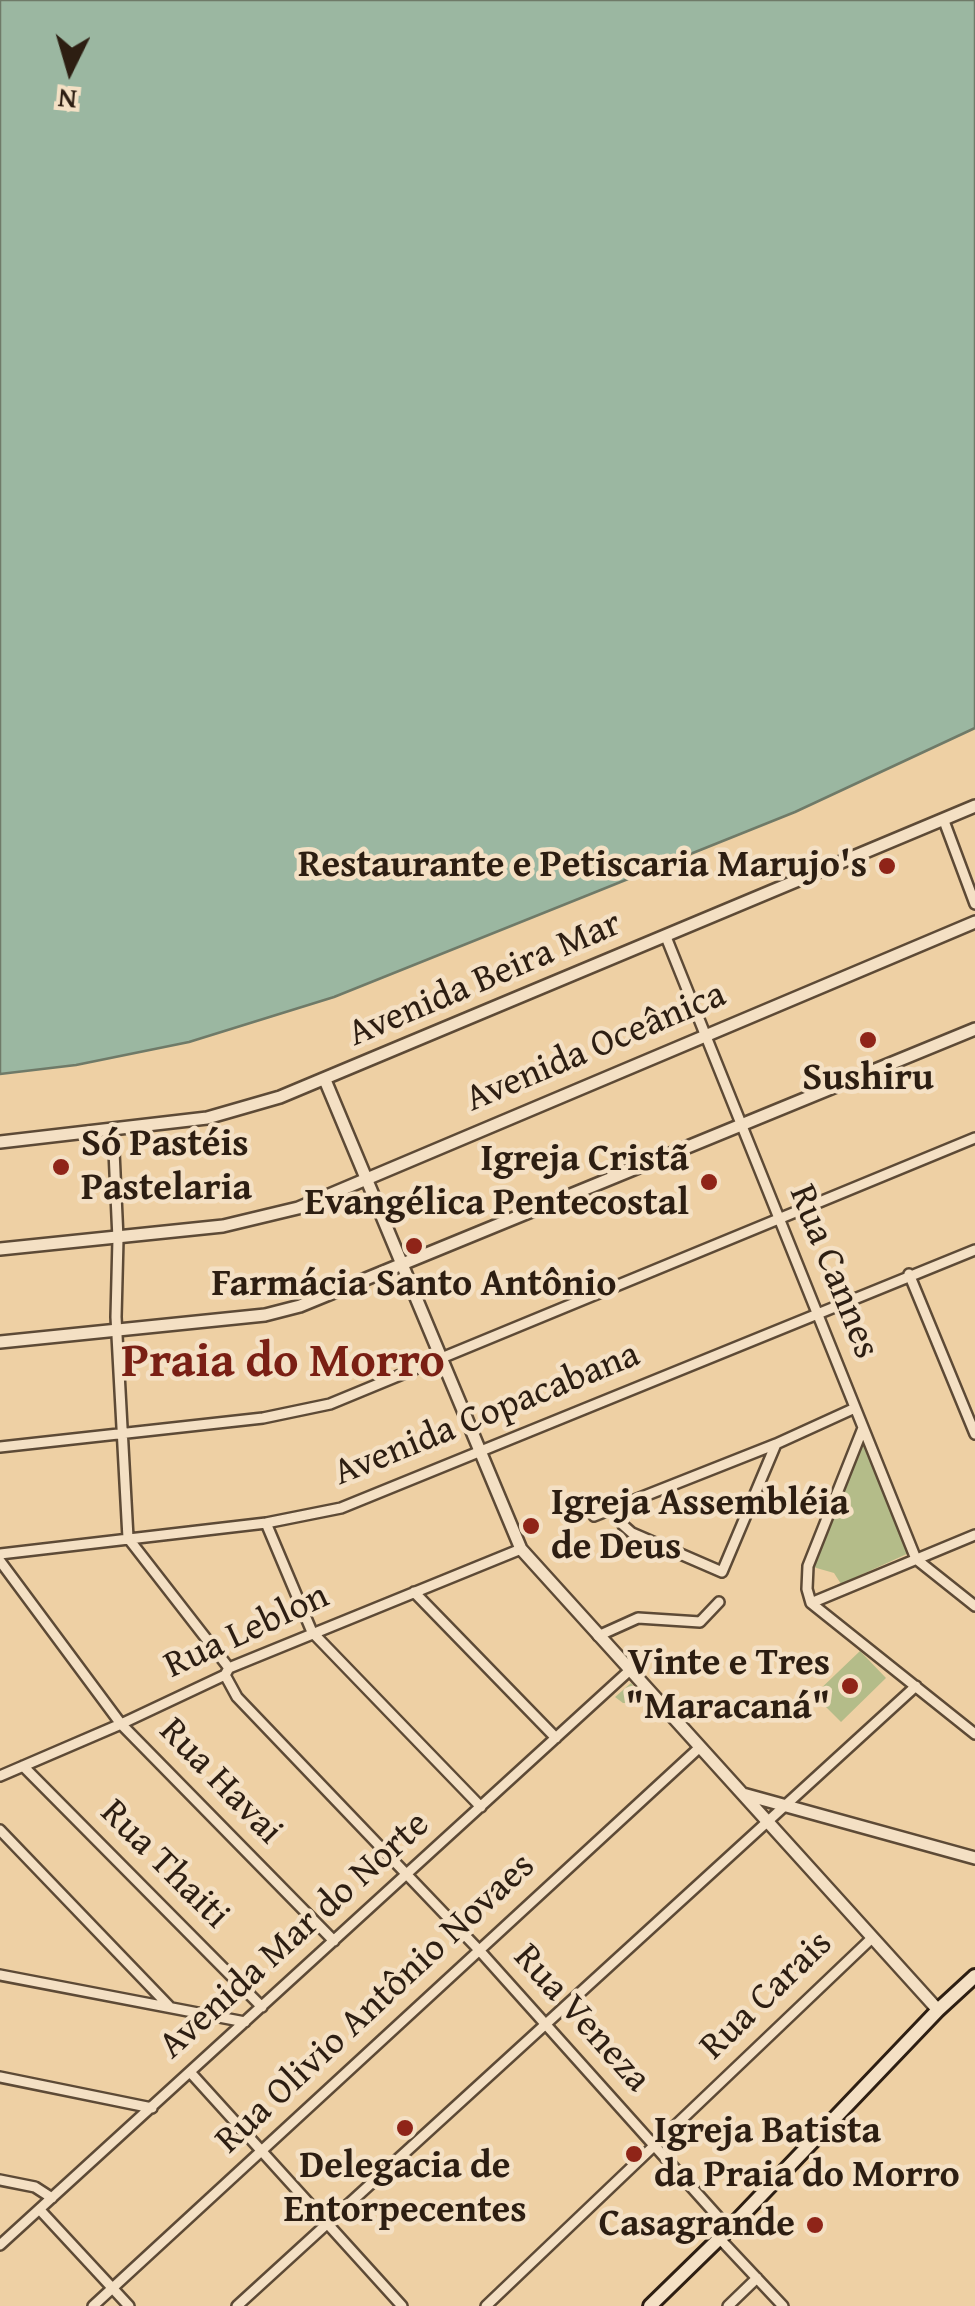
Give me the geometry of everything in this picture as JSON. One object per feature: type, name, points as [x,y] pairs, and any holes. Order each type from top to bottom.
[{"type":"main road","points":[[650,2306],[975,1976]]},
{"type":"street","name":"Avenida Beira Mar","points":[[0,1142],[207,1118],[245,1108],[325,1080],[975,806]]},
{"type":"street","points":[[944,821],[975,904]]},
{"type":"street","name":"Avenida Oceânica","points":[[0,1249],[118,1239],[261,1219],[318,1200],[975,922]]},
{"type":"street","name":"Rua Cannes","points":[[666,937],[916,1559],[975,1606]]},
{"type":"street","points":[[0,1342],[265,1314],[300,1306],[975,1029]]},
{"type":"street","points":[[325,1080],[521,1549],[938,2010]]},
{"type":"street","points":[[112,1129],[128,1538]]},
{"type":"street","points":[[0,1447],[297,1413],[330,1404],[975,1138]]},
{"type":"street","name":"Avenida Copacabana","points":[[0,1558],[128,1538],[266,1523],[341,1508],[908,1274],[975,1250]]},
{"type":"street","points":[[908,1274],[975,1434]]},
{"type":"street","points":[[594,1516],[776,1444],[855,1408]]},
{"type":"street","points":[[863,1428],[808,1566],[811,1603],[975,1734]]},
{"type":"street","points":[[614,1508],[632,1532],[722,1572],[776,1444]]},
{"type":"street","points":[[266,1523],[312,1632],[481,1807]]},
{"type":"street","points":[[811,1603],[975,1535]]},
{"type":"street","name":"Rua Veneza","points":[[128,1538],[227,1671],[237,1697],[546,2024],[654,2145],[783,2306]]},
{"type":"street","name":"Rua Leblon","points":[[0,1776],[122,1724],[312,1632],[521,1549]]},
{"type":"street","name":"Rua Havai","points":[[0,1558],[122,1724],[334,1941]]},
{"type":"street","points":[[414,1592],[556,1738]]},
{"type":"street","points":[[598,1636],[638,1618],[700,1622],[719,1602]]},
{"type":"street","name":"Avenida Mar do Norte","points":[[0,2246],[630,1670]]},
{"type":"street","points":[[237,2306],[916,1686]]},
{"type":"street","name":"Rua Olivio Antônio Novaes","points":[[93,2306],[700,1747]]},
{"type":"street","name":"Rua Thaiti","points":[[23,1766],[262,2007]]},
{"type":"street","points":[[743,1794],[975,1858]]},
{"type":"street","points":[[0,1830],[171,2008]]},
{"type":"street","name":"Rua Carais","points":[[486,2306],[872,1938]]},
{"type":"street","points":[[0,1975],[245,2022]]},
{"type":"street","points":[[190,2072],[402,2306]]},
{"type":"street","points":[[0,2077],[152,2108]]},
{"type":"street","points":[[0,2180],[35,2187],[52,2198]]},
{"type":"street","points":[[40,2210],[129,2306]]},
{"type":"street","points":[[728,2306],[757,2278]]},
{"type":"street","points":[[385,2306],[394,2297]]},
{"type":"green space","points":[[862,1442],[909,1553],[841,1584],[834,1573],[813,1567]]},
{"type":"green space","name":"Vinte e Tres \"Maracaná\"","points":[[860,1651],[886,1678],[841,1722],[814,1695]]},
{"type":"green space","points":[[631,1683],[648,1702],[623,1703],[615,1697]]},
{"type":"shaded area","points":[[0,0],[975,0],[975,728],[795,812],[334,997],[189,1042],[76,1065],[0,1074]]},
{"type":"place","name":"Restaurante e Petiscaria Marujo's","points":[[887,866]]},
{"type":"place","name":"Sushiru","points":[[868,1040]]},
{"type":"place","name":"Só Pastéis Pastelaria","points":[[61,1167]]},
{"type":"place","name":"Igreja Cristã Evangélica Pentecostal","points":[[709,1182]]},
{"type":"place","name":"Farmácia Santo Antônio","points":[[414,1246]]},
{"type":"place","name":"Igreja Assembléia de Deus","points":[[531,1526]]},
{"type":"place","name":"Vinte e Tres \"Maracaná\"","points":[[850,1686]]},
{"type":"place","name":"Delegacia de Entorpecentes","points":[[405,2128]]},
{"type":"place","name":"Igreja Batista da Praia do Morro","points":[[634,2154]]},
{"type":"place","name":"Casagrande","points":[[815,2225]]},
{"type":"district","name":"Praia do Morro","points":[[283,1364]]}]
